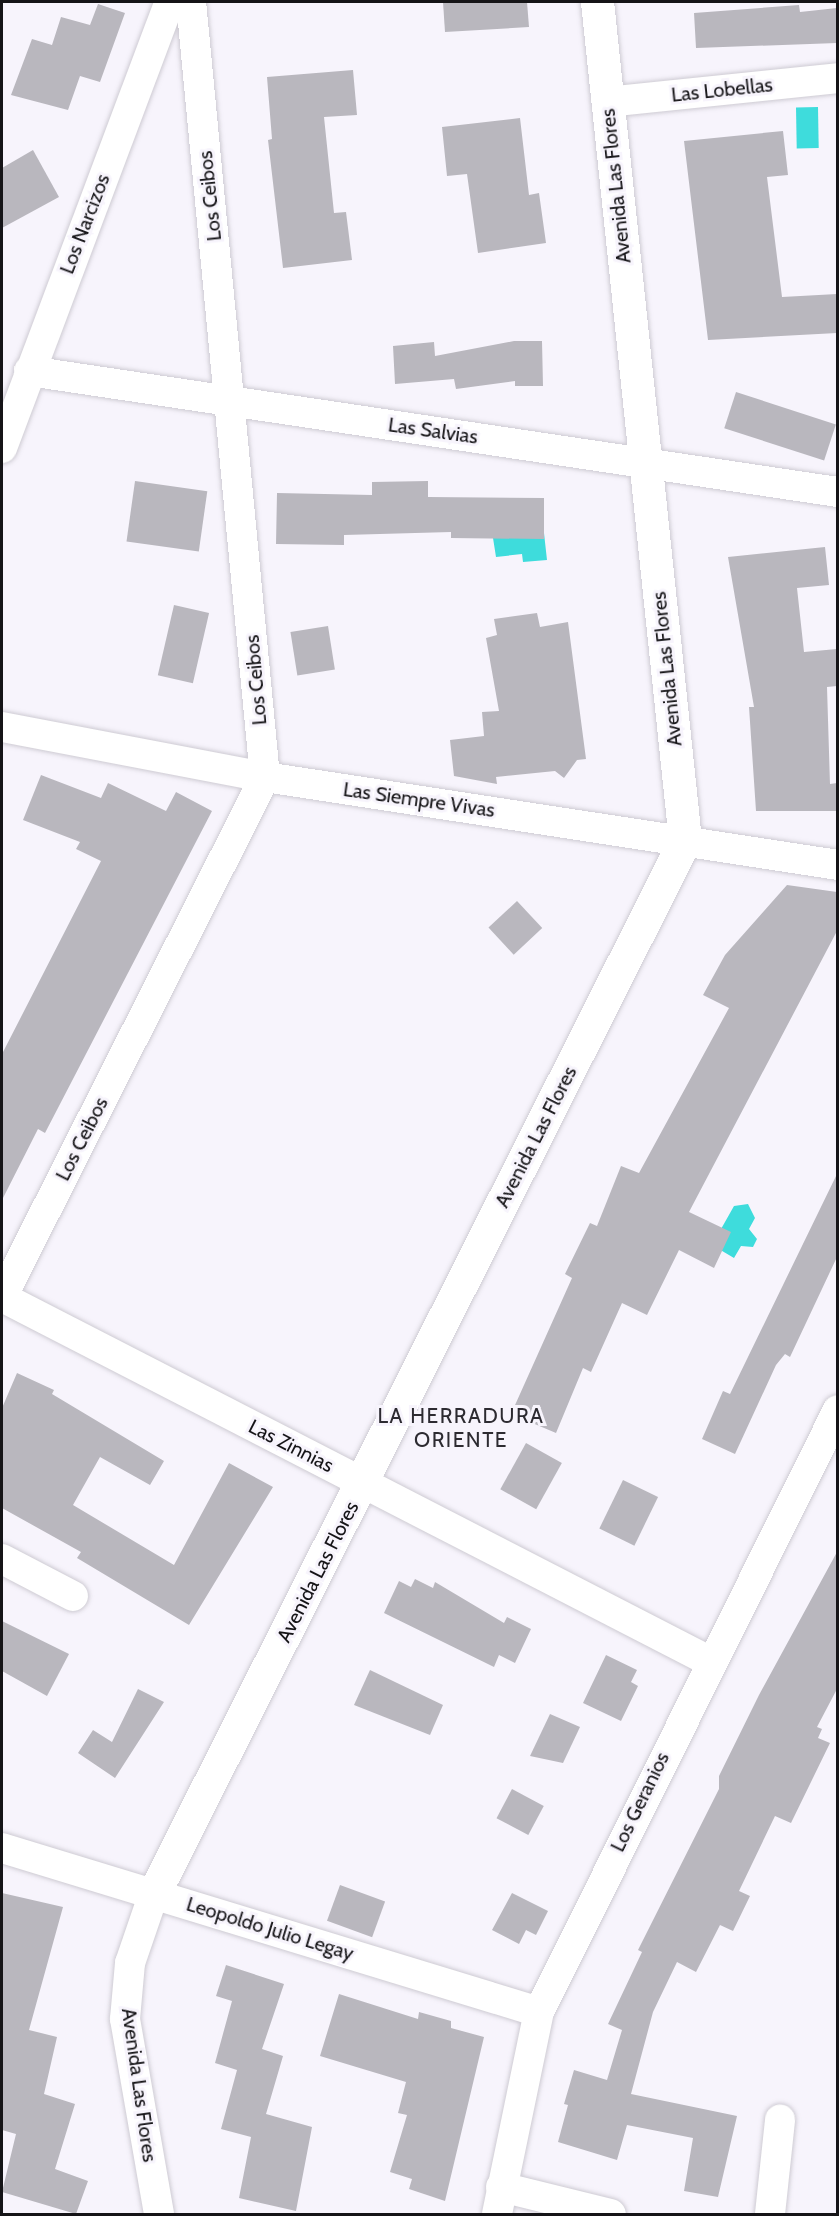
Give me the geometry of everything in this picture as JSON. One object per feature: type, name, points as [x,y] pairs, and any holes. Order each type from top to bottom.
[{"type":"street","name":"Los Narcizos","points":[[2,448],[29,371],[170,2]]},
{"type":"street","name":"Los Ceibos","points":[[2,1297],[265,777],[191,2]]},
{"type":"street","name":"Avenida Las Flores","points":[[159,2214],[125,2019],[130,1963],[154,1893],[363,1483],[685,840],[597,2]]},
{"type":"street","name":"Las Lobellas","points":[[607,102],[837,78]]},
{"type":"street","name":"Las Salvias","points":[[29,371],[837,492]]},
{"type":"street","name":"Las Siempre Vivas","points":[[2,727],[265,777],[837,865]]},
{"type":"street","name":"Las Zinnias","points":[[2,1297],[709,1661]]},
{"type":"street","name":"Los Geranios","points":[[499,2201],[539,2012],[709,1661],[837,1410]]},
{"type":"street","points":[[2,1559],[73,1596]]},
{"type":"street","name":"Leopoldo Julio Legay","points":[[2,1848],[539,2012]]},
{"type":"street","points":[[770,2214],[780,2120]]},
{"type":"street","points":[[499,2201],[611,2214]]},
{"type":"water","points":[[796,107],[818,107],[819,148],[797,148]]},
{"type":"water","points":[[544,533],[547,560],[523,562],[522,554],[496,557],[493,538]]},
{"type":"water","points":[[748,1204],[755,1218],[749,1229],[757,1239],[753,1247],[741,1246],[734,1258],[712,1245],[734,1206]]},
{"type":"building","points":[[443,2],[527,2],[529,27],[445,32]]},
{"type":"building","points":[[98,4],[125,13],[100,82],[80,76],[68,110],[11,95],[32,39],[52,45],[61,17],[90,25]]},
{"type":"building","points":[[799,5],[800,12],[837,8],[837,43],[696,48],[694,13]]},
{"type":"building","points":[[353,70],[357,115],[324,117],[334,213],[346,212],[352,260],[283,268],[268,140],[272,139],[267,77]]},
{"type":"building","points":[[520,118],[529,195],[539,193],[546,243],[478,253],[467,174],[447,176],[442,127]]},
{"type":"building","points":[[783,131],[788,175],[767,177],[782,297],[837,294],[837,333],[708,340],[684,141]]},
{"type":"building","points":[[33,150],[59,197],[2,228],[2,168]]},
{"type":"building","points":[[514,341],[542,341],[543,386],[515,386],[515,381],[456,389],[454,379],[395,384],[393,346],[434,342],[435,356]]},
{"type":"building","points":[[736,392],[836,424],[824,461],[724,428]]},
{"type":"building","points":[[135,481],[207,491],[199,552],[127,541]]},
{"type":"building","points":[[428,481],[428,497],[544,498],[544,539],[451,538],[451,532],[344,535],[344,545],[276,544],[277,493],[372,495],[372,482]]},
{"type":"building","points":[[825,547],[829,585],[797,588],[804,652],[837,649],[837,686],[827,687],[830,784],[837,783],[837,811],[756,811],[749,707],[754,707],[728,557]]},
{"type":"building","points":[[174,605],[209,613],[193,683],[158,675]]},
{"type":"building","points":[[537,613],[540,627],[568,622],[586,759],[577,760],[564,778],[555,771],[496,777],[497,784],[454,776],[450,740],[484,736],[482,712],[499,711],[486,638],[497,635],[494,619]]},
{"type":"building","points":[[328,626],[335,669],[297,675],[290,632]]},
{"type":"building","points":[[41,775],[101,798],[108,783],[166,811],[176,792],[212,811],[45,1133],[38,1129],[2,1200],[2,1054],[101,861],[76,849],[80,842],[23,820]]},
{"type":"building","points":[[787,885],[837,892],[837,931],[689,1212],[731,1232],[714,1268],[679,1250],[647,1315],[622,1303],[591,1372],[583,1368],[556,1433],[511,1414],[572,1278],[565,1274],[590,1223],[597,1226],[621,1166],[639,1173],[729,1008],[703,995],[725,955]]},
{"type":"building","points":[[517,901],[542,928],[514,955],[488,928]]},
{"type":"building","points":[[837,1174],[837,1257],[790,1357],[785,1354],[776,1365],[735,1454],[702,1439],[723,1391],[730,1394]]},
{"type":"building","points":[[17,1373],[54,1390],[52,1394],[164,1461],[150,1485],[100,1457],[73,1505],[174,1565],[229,1463],[273,1487],[189,1625],[77,1558],[81,1552],[2,1508],[2,1408]]},
{"type":"building","points":[[526,1443],[562,1463],[536,1509],[500,1489]]},
{"type":"building","points":[[623,1480],[658,1497],[634,1546],[599,1529]]},
{"type":"building","points":[[837,1552],[837,1689],[817,1727],[822,1729],[818,1738],[830,1743],[791,1823],[775,1816],[739,1891],[750,1896],[733,1931],[720,1925],[696,1972],[677,1962],[653,2012],[631,2094],[737,2116],[718,2197],[684,2191],[693,2138],[627,2125],[617,2160],[558,2142],[568,2105],[564,2104],[574,2070],[607,2080],[622,2030],[608,2024],[642,1952],[638,1950],[719,1789],[719,1776],[759,1695]]},
{"type":"building","points":[[415,1579],[433,1588],[435,1582],[504,1623],[507,1617],[531,1629],[515,1663],[499,1655],[494,1667],[384,1613],[399,1581],[411,1587]]},
{"type":"building","points":[[2,1621],[69,1654],[47,1696],[2,1671]]},
{"type":"building","points":[[606,1655],[637,1670],[631,1682],[638,1686],[621,1721],[583,1703]]},
{"type":"building","points":[[370,1670],[443,1705],[430,1735],[354,1705]]},
{"type":"building","points":[[138,1689],[164,1702],[115,1778],[78,1753],[93,1730],[112,1742]]},
{"type":"building","points":[[550,1714],[580,1727],[563,1763],[530,1756]]},
{"type":"building","points":[[512,1789],[544,1806],[528,1835],[497,1818]]},
{"type":"building","points":[[340,1885],[385,1901],[372,1937],[327,1921]]},
{"type":"building","points":[[2,1893],[63,1907],[29,2030],[57,2037],[44,2094],[75,2104],[55,2169],[88,2181],[76,2214],[2,2192],[16,2134],[2,2130]]},
{"type":"building","points":[[512,1893],[548,1911],[536,1935],[526,1930],[519,1944],[492,1930]]},
{"type":"building","points":[[226,1965],[284,1984],[262,2049],[283,2056],[266,2114],[312,2127],[296,2211],[239,2198],[251,2137],[221,2129],[237,2070],[215,2063],[232,2001],[216,1996]]},
{"type":"building","points":[[339,1994],[418,2019],[419,2012],[451,2021],[451,2028],[484,2037],[445,2201],[409,2189],[412,2179],[390,2172],[407,2115],[398,2113],[406,2082],[320,2056]]},
{"type":"district","name":"LA HERRADURA ORIENTE","points":[[461,1428]]}]
